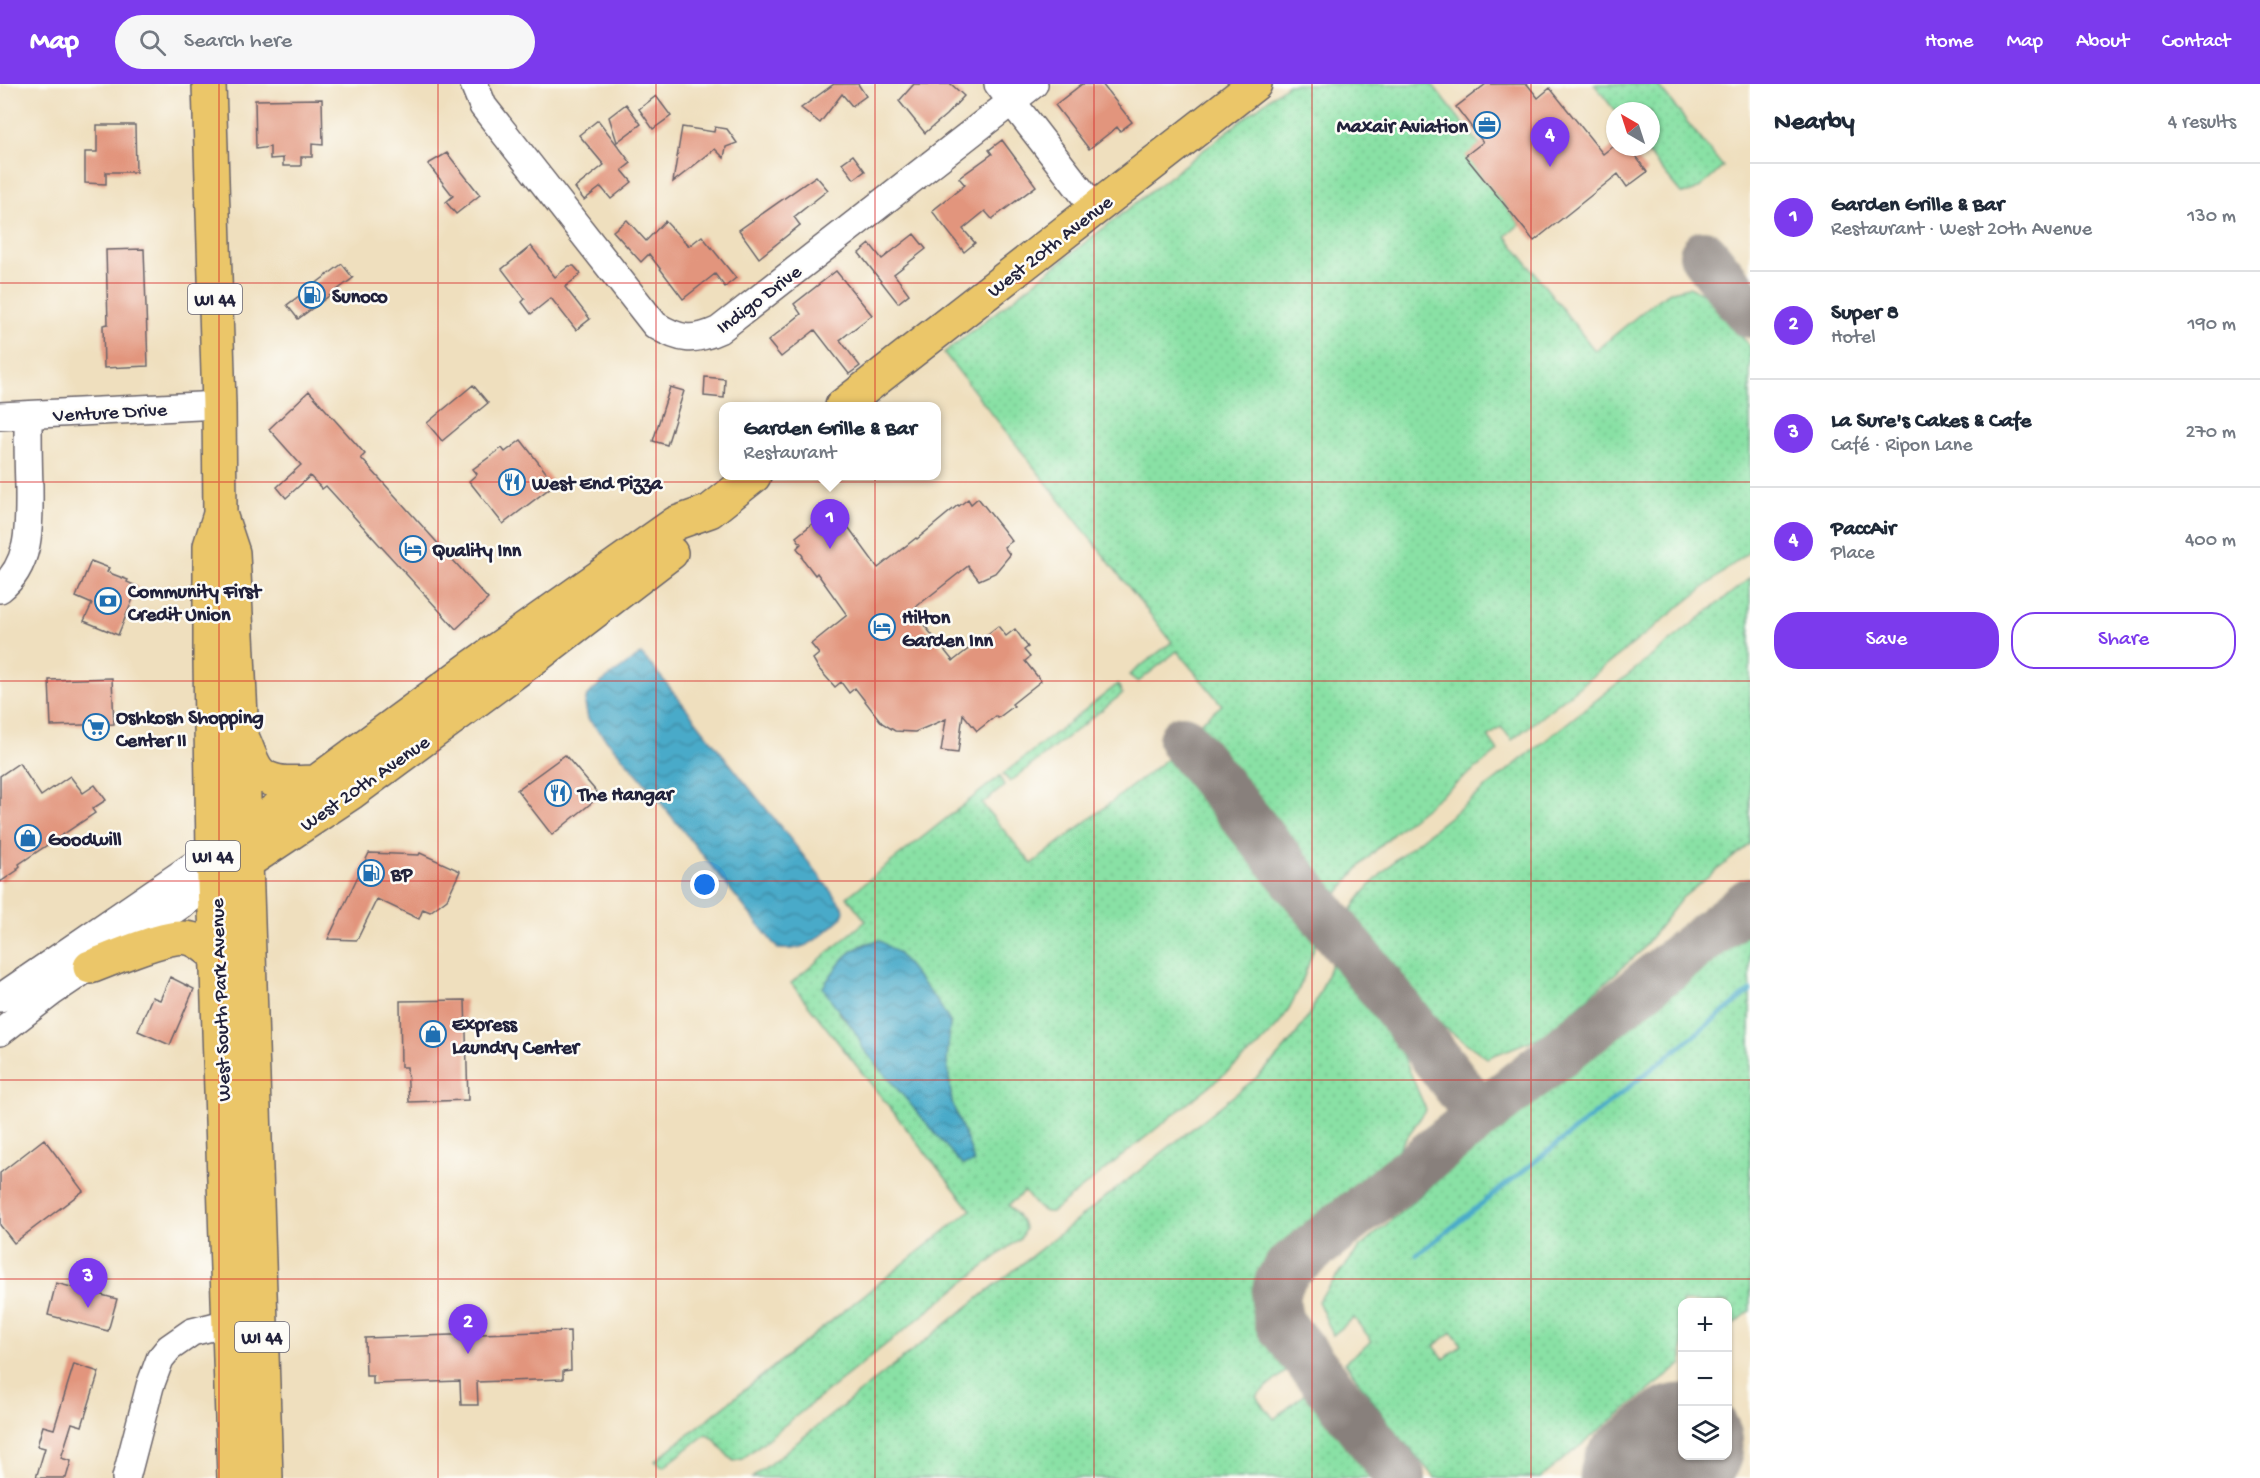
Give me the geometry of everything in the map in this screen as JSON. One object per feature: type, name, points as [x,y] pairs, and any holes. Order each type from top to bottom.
[{"type":"main road","name":"West South Park Avenue","points":[[208,84],[219,405],[220,514],[210,546],[214,867],[230,1321]]},
{"type":"main road","name":"West 20th Avenue","points":[[847,402],[1255,84]]},
{"type":"main road","name":"West 20th Avenue","points":[[214,867],[247,863],[351,793],[538,656],[694,536],[710,511],[749,480]]},
{"type":"main road","name":"West 20th Avenue","points":[[214,867],[245,831],[316,782],[472,667],[676,523],[710,511]]},
{"type":"main road","name":"West South Park Avenue","points":[[220,514],[233,553],[247,863],[261,1315]]},
{"type":"main road","points":[[242,737],[256,769],[264,776],[285,783],[316,782]]},
{"type":"main road","points":[[90,967],[164,939],[183,937],[194,940],[218,957]]},
{"type":"main road","name":"WI 44","points":[[261,1315],[266,1478]]},
{"type":"main road","name":"WI 44","points":[[230,1321],[234,1478]]},
{"type":"street","name":"Indigo Drive","points":[[474,84],[483,106],[656,326],[671,335],[684,338],[702,337],[719,330],[1005,92],[1034,84]]},
{"type":"street","points":[[1005,92],[1095,209]]},
{"type":"street","name":"Venture Drive","points":[[0,416],[219,405]]},
{"type":"street","points":[[0,589],[13,577],[19,567],[28,535],[28,416]]},
{"type":"street","name":"West 20th Avenue","points":[[0,1032],[52,992],[90,967],[214,867]]},
{"type":"street","name":"West 20th Avenue","points":[[0,998],[214,867]]},
{"type":"street","points":[[126,1478],[150,1386],[160,1359],[169,1348],[192,1332],[261,1315]]},
{"type":"green space","points":[[1288,84],[1432,84],[1480,145],[1466,156],[1520,224],[1506,236],[1595,351],[1657,300],[1672,291],[1689,287],[1710,296],[1750,347],[1750,551],[1512,740],[1501,727],[1488,737],[1498,751],[1387,839],[1348,880],[1332,902],[1192,729],[1222,705],[1177,651],[1138,682],[1129,675],[1172,642],[944,353]]},
{"type":"green space","points":[[1594,84],[1657,84],[1723,167],[1698,188],[1681,193],[1650,156],[1660,156],[1660,102],[1608,102]]},
{"type":"green space","points":[[1750,578],[1750,844],[1682,898],[1640,952],[1558,1024],[1543,1036],[1487,1058],[1437,1022],[1347,920],[1351,911],[1368,887],[1396,859]]},
{"type":"green space","points":[[1118,684],[1122,694],[1010,782],[1003,774]]},
{"type":"green space","points":[[1177,751],[1318,933],[1298,992],[1279,1024],[1257,1048],[1052,1212],[1040,1209],[1025,1192],[1008,1205],[1025,1229],[1021,1237],[742,1459],[734,1461],[714,1439],[706,1434],[664,1467],[655,1461],[971,1210],[791,983],[866,921],[847,897],[1000,776],[1004,786],[982,804],[1032,864]],"holes":[[[866,943],[950,1022],[947,1061],[952,1103],[970,1148],[930,1127],[861,1046],[856,1032],[838,1012],[837,967],[852,951]]]},
{"type":"green space","points":[[1750,928],[1750,1311],[1732,1326],[1732,1298],[1678,1298],[1678,1367],[1540,1478],[1435,1478],[1393,1429],[1345,1362],[1372,1341],[1354,1318],[1333,1335],[1318,1301],[1359,1248],[1473,1150],[1472,1148]],"holes":[[[1452,1332],[1462,1345],[1444,1359],[1434,1346]]]},
{"type":"green space","points":[[1334,955],[1399,1046],[1426,1110],[1390,1161],[1274,1253],[1260,1271],[1253,1295],[1255,1317],[1262,1339],[1289,1369],[1256,1396],[1274,1419],[1306,1393],[1373,1478],[752,1478],[1256,1078],[1283,1050],[1304,1022],[1320,992]]},
{"type":"water","points":[[641,654],[798,848],[844,909],[843,917],[814,941],[798,948],[778,949],[640,777],[588,719],[585,704],[587,696],[602,682]]},
{"type":"water","points":[[879,940],[898,953],[939,1004],[950,1022],[947,1061],[952,1103],[974,1163],[962,1165],[861,1046],[860,1040],[823,987],[840,963],[852,951]]},
{"type":"building","points":[[834,84],[858,84],[866,96],[852,106],[842,94],[820,123],[801,108]]},
{"type":"building","points":[[914,84],[951,84],[964,96],[925,133],[899,101]]},
{"type":"building","points":[[1082,84],[1102,84],[1132,122],[1120,131],[1117,127],[1089,149],[1055,105]]},
{"type":"building","points":[[1486,84],[1527,84],[1538,98],[1550,88],[1603,154],[1606,152],[1606,156],[1635,156],[1647,172],[1627,187],[1618,174],[1534,241],[1465,156],[1483,142],[1456,107]]},
{"type":"building","points":[[656,96],[671,116],[653,129],[639,109]]},
{"type":"building","points":[[322,99],[323,145],[312,144],[312,157],[301,157],[301,166],[283,166],[283,158],[270,159],[270,147],[256,149],[255,100]]},
{"type":"building","points":[[626,104],[641,124],[617,142],[609,117]]},
{"type":"building","points":[[598,120],[631,163],[622,170],[632,182],[611,199],[601,187],[584,200],[575,188],[604,165],[579,135]]},
{"type":"building","points":[[97,125],[135,125],[136,172],[106,172],[106,184],[85,183],[85,152],[97,152]]},
{"type":"building","points":[[682,127],[714,132],[715,127],[727,129],[737,143],[726,147],[724,158],[715,149],[673,182]]},
{"type":"building","points":[[1002,140],[1036,186],[992,219],[985,211],[963,229],[975,243],[964,252],[932,211],[965,185],[959,178],[992,154],[989,150]]},
{"type":"building","points":[[447,153],[480,195],[456,214],[446,202],[453,196],[428,164]]},
{"type":"building","points":[[853,155],[865,171],[854,179],[842,163]]},
{"type":"building","points":[[816,176],[828,190],[794,217],[800,225],[759,258],[739,230]]},
{"type":"building","points":[[627,220],[646,241],[665,221],[689,246],[702,236],[736,278],[725,287],[715,274],[683,299],[649,254],[641,262],[613,231]]},
{"type":"building","points":[[914,234],[926,249],[894,274],[909,294],[898,303],[859,253],[870,244],[882,259]]},
{"type":"building","points":[[531,246],[555,277],[569,266],[574,266],[581,274],[565,287],[590,319],[576,330],[551,298],[531,314],[522,302],[525,299],[502,269]]},
{"type":"building","points":[[144,249],[148,366],[104,368],[103,325],[108,324],[106,250]]},
{"type":"building","points":[[342,264],[353,278],[298,319],[287,305]]},
{"type":"building","points":[[836,271],[872,315],[840,340],[860,366],[849,374],[815,330],[781,357],[768,341],[801,314],[794,304]]},
{"type":"building","points":[[705,377],[725,379],[724,398],[704,396]]},
{"type":"building","points":[[473,385],[488,403],[442,441],[427,423]]},
{"type":"building","points":[[670,387],[684,391],[667,445],[653,441]]},
{"type":"building","name":"Quality Inn","points":[[309,391],[365,454],[361,458],[488,599],[456,629],[326,486],[322,489],[310,476],[286,498],[277,487],[301,465],[269,429]]},
{"type":"building","name":"West End Pizza","points":[[521,440],[555,484],[503,524],[469,481],[477,474],[473,469],[502,448],[505,452]]},
{"type":"building","name":"Hilton Garden Inn","points":[[978,498],[1012,541],[1004,547],[1010,555],[995,573],[979,580],[968,566],[912,610],[953,661],[998,626],[1006,636],[1015,629],[1028,647],[1024,650],[1030,657],[1025,661],[1041,681],[1012,704],[1014,706],[977,731],[963,714],[958,753],[941,751],[946,719],[915,732],[895,731],[882,723],[855,688],[849,693],[841,682],[835,687],[819,669],[813,659],[819,654],[811,644],[847,615],[817,573],[815,575],[802,558],[797,548],[801,544],[796,537],[827,512],[833,520],[838,516],[878,568],[958,505],[968,499],[971,504]]},
{"type":"building","name":"Community First Credit Union","points":[[91,561],[109,568],[107,572],[128,580],[127,582],[138,587],[118,635],[84,621],[92,604],[76,597]]},
{"type":"building","points":[[112,678],[114,724],[51,726],[49,680]]},
{"type":"building","name":"The Hangar","points":[[565,755],[600,796],[552,835],[517,790]]},
{"type":"building","name":"Goodwill","points":[[19,763],[41,796],[70,776],[83,793],[95,785],[106,800],[92,809],[95,813],[19,864],[18,870],[0,882],[0,776]]},
{"type":"building","points":[[369,853],[419,855],[420,853],[460,871],[447,899],[430,912],[423,909],[419,919],[377,899],[357,940],[328,939]]},
{"type":"building","points":[[170,977],[194,989],[170,1045],[138,1031],[152,997],[160,1000]]},
{"type":"building","name":"Express Laundry Center","points":[[465,1000],[468,1100],[409,1102],[407,1067],[401,1067],[400,1001]]},
{"type":"building","points":[[44,1139],[83,1191],[14,1243],[0,1225],[0,1173]]},
{"type":"building","points":[[56,1283],[117,1299],[108,1331],[48,1315]]},
{"type":"building","points":[[570,1331],[571,1370],[563,1371],[563,1379],[477,1382],[478,1405],[461,1405],[460,1381],[373,1384],[373,1376],[366,1376],[365,1338]]},
{"type":"building","points":[[74,1364],[99,1372],[82,1426],[72,1423],[61,1458],[71,1461],[66,1478],[36,1478],[45,1448],[37,1446],[43,1426],[54,1429]]},
{"type":"waterway","points":[[1417,1255],[1750,991]]},
{"type":"taxiway","points":[[1704,255],[1750,313]]},
{"type":"taxiway","points":[[1183,740],[1375,979],[1480,1115]]},
{"type":"taxiway","points":[[1401,1478],[1280,1324],[1276,1308],[1276,1294],[1280,1280],[1289,1267],[1750,902]]},
{"type":"runway","points":[[1641,1478],[1678,1448]]},
{"type":"place","name":"Maxair Aviation","points":[[1487,125]]},
{"type":"place","name":"PaccAir","points":[[1550,167]]},
{"type":"place","name":"Sunoco","points":[[312,295]]},
{"type":"place","name":"West End Pizza","points":[[512,482]]},
{"type":"place","name":"Quality Inn","points":[[413,549]]},
{"type":"place","name":"Garden Grille & Bar","points":[[830,549]]},
{"type":"place","name":"Community First Credit Union","points":[[108,601]]},
{"type":"place","name":"Hilton Garden Inn","points":[[882,627]]},
{"type":"place","name":"Oshkosh Shopping Center II","points":[[96,727]]},
{"type":"place","name":"The Hangar","points":[[558,793]]},
{"type":"place","name":"Goodwill","points":[[28,838]]},
{"type":"place","name":"BP","points":[[371,873]]},
{"type":"place","name":"Express Laundry Center","points":[[433,1034]]},
{"type":"place","name":"La Sure's Cakes & Cafe","points":[[88,1308]]},
{"type":"place","name":"Super 8","points":[[468,1354]]}]
